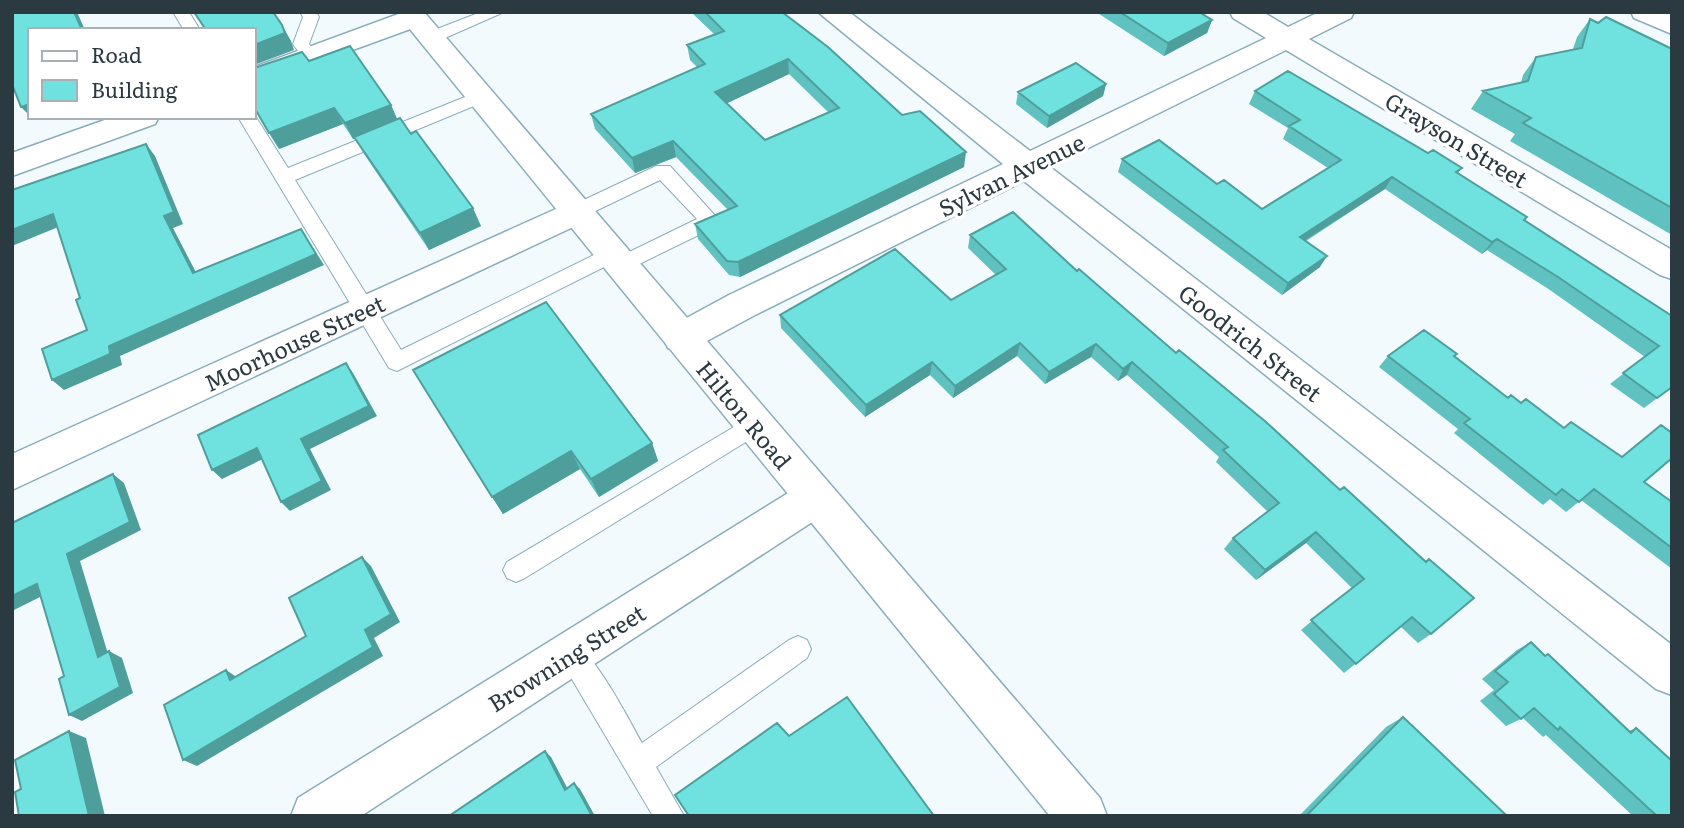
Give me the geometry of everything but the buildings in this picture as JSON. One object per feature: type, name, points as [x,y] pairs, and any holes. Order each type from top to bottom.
[{"type":"street","name":"Goodrich Street","points":[[831,12],[1672,673]]},
{"type":"street","name":"Grayson Street","points":[[1243,12],[1672,266]]},
{"type":"street","name":"Sylvan Avenue","points":[[681,338],[742,304],[1341,12]]},
{"type":"street","points":[[1644,12],[1672,26]]},
{"type":"street","points":[[256,77],[417,23]]},
{"type":"street","name":"Hilton Road","points":[[417,23],[1082,816]]},
{"type":"street","points":[[12,165],[138,119]]},
{"type":"street","name":"Moorhouse Street","points":[[12,472],[576,212]]},
{"type":"street","name":"Browning Street","points":[[316,816],[815,498]]},
{"type":"lane","points":[[181,12],[191,28]]},
{"type":"lane","points":[[308,12],[311,17],[301,44],[311,57]]},
{"type":"lane","points":[[417,23],[496,12]]},
{"type":"lane","points":[[284,177],[480,97]]},
{"type":"lane","points":[[248,119],[397,362],[616,260],[710,221],[663,171],[576,212]]},
{"type":"lane","points":[[516,570],[754,425]]},
{"type":"lane","points":[[638,764],[798,649]]},
{"type":"lane","points":[[570,654],[595,689],[669,816]]}]
